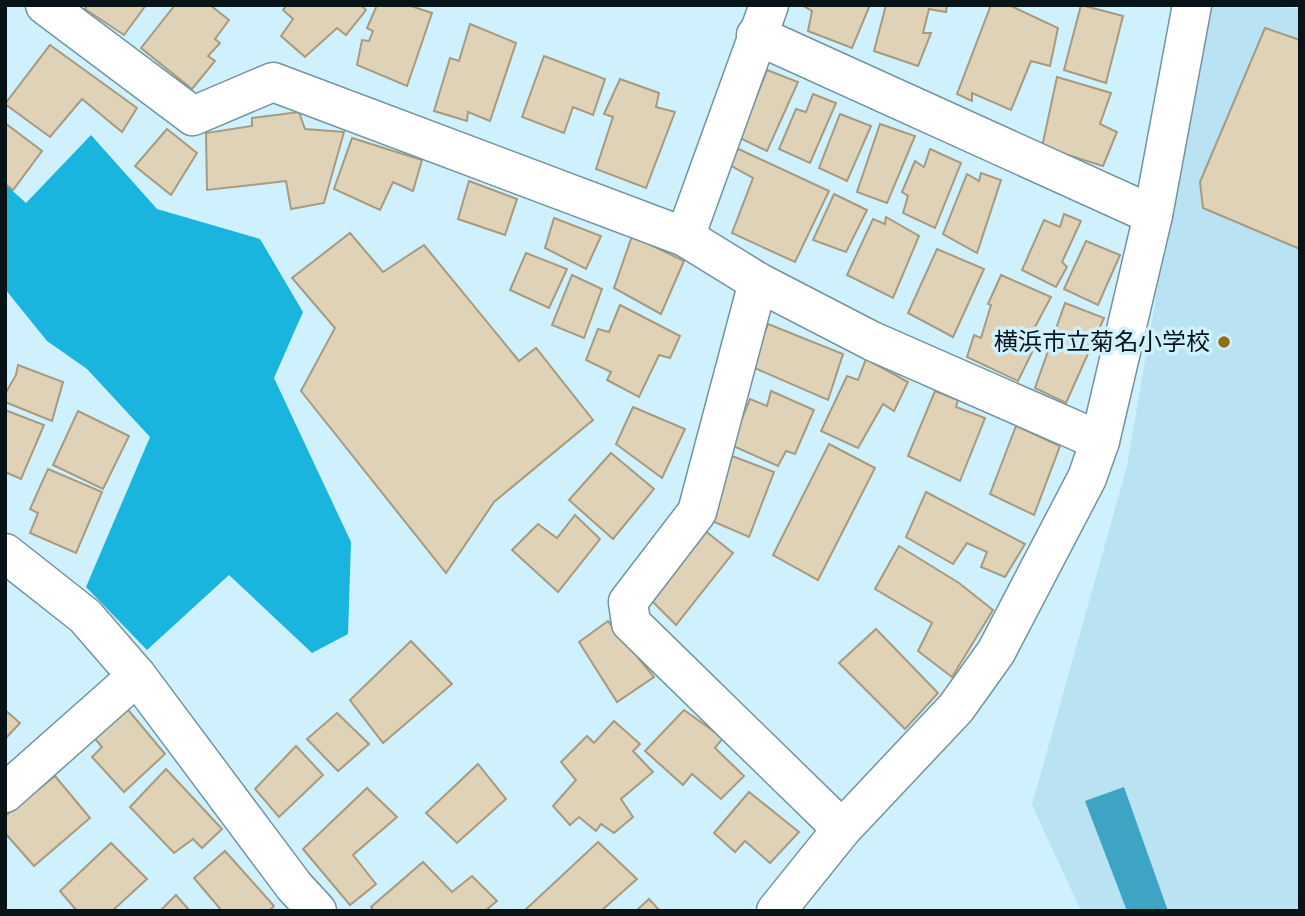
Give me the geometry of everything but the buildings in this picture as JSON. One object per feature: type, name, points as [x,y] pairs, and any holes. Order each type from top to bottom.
[{"type":"street","points":[[45,5],[192,116],[273,82],[685,237],[758,282],[872,341],[1100,441]]},
{"type":"street","points":[[776,911],[842,830],[957,708],[996,652],[1087,478],[1100,441],[1153,215],[1192,5]]},
{"type":"street","points":[[685,237],[763,20],[1153,215]]},
{"type":"street","points":[[758,282],[697,512],[628,602],[631,623],[842,830]]},
{"type":"street","points":[[5,553],[85,616],[137,676],[269,854],[317,911]]},
{"type":"street","points":[[5,793],[137,676]]},
{"type":"shaded area","name":"横浜市立菊名小学校","points":[[1206,5],[1300,8],[1300,911],[1081,911],[1032,805],[1127,466]]},
{"type":"shaded area","points":[[91,135],[157,209],[260,239],[303,312],[274,378],[351,542],[348,634],[312,653],[229,575],[147,650],[86,587],[150,437],[87,369],[47,341],[5,289],[5,184],[26,203]]},
{"type":"shaded area","points":[[1124,787],[1168,911],[1127,911],[1085,801]]},
{"type":"place","name":"横浜市立菊名小学校","points":[[1224,342]]}]
